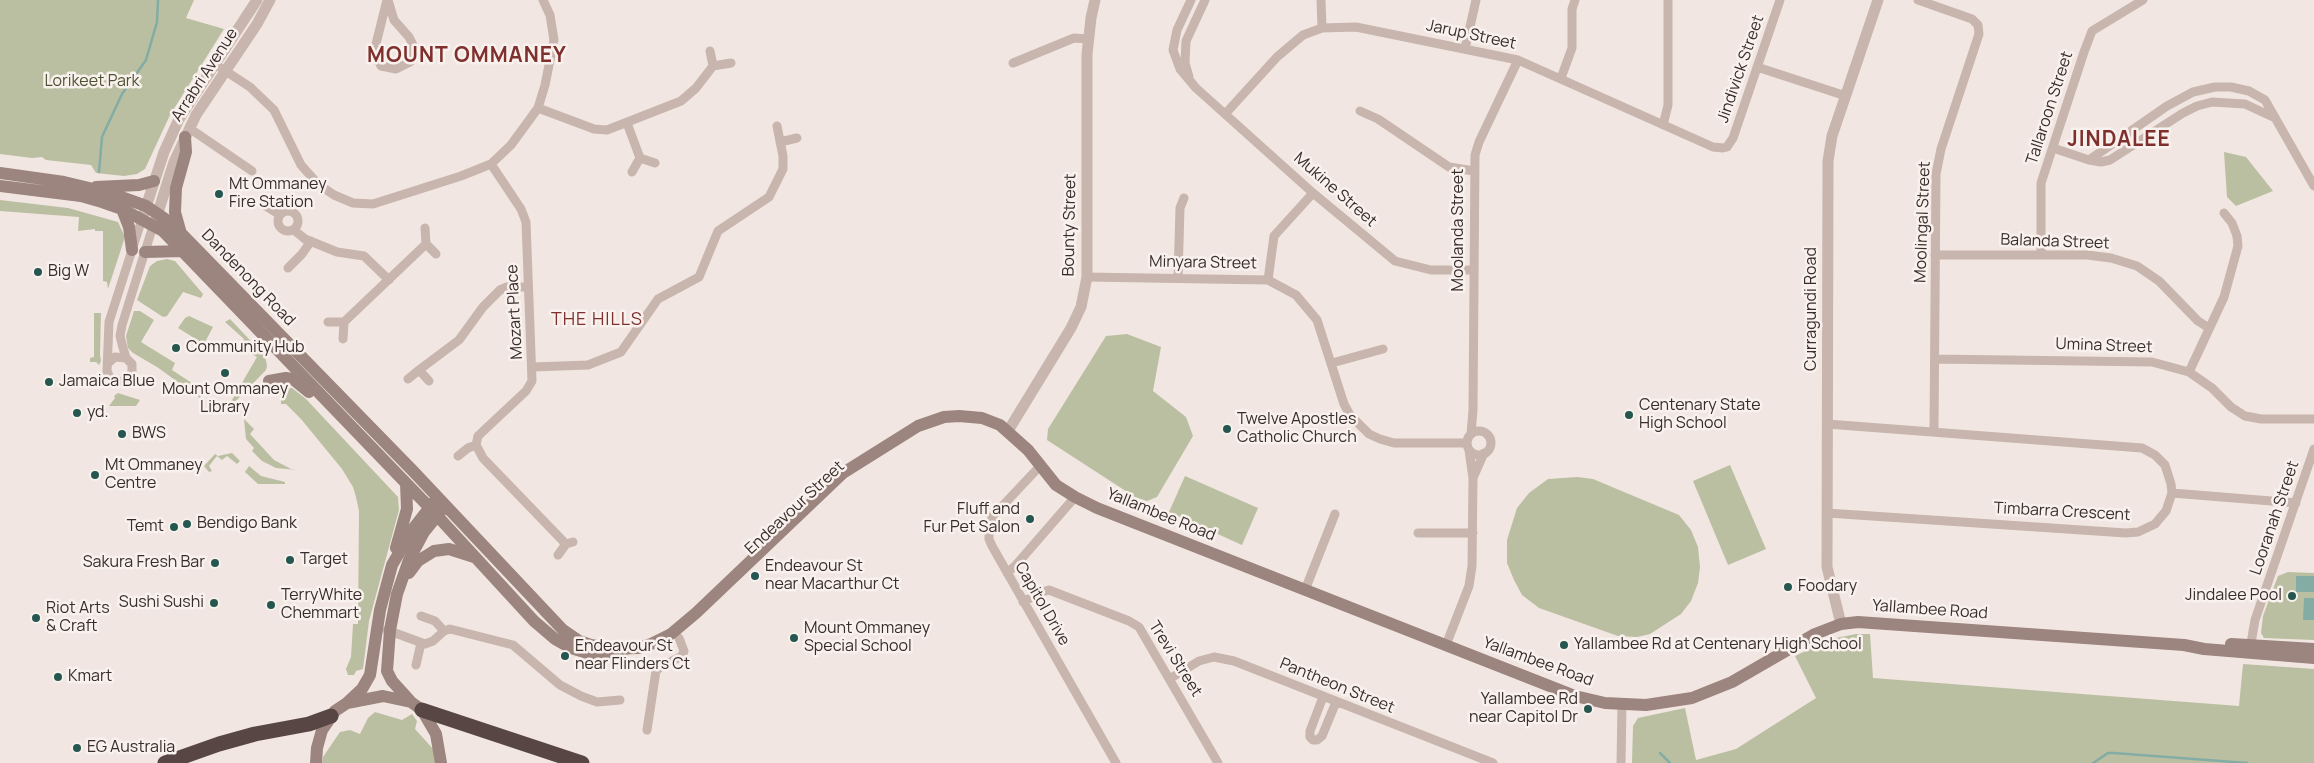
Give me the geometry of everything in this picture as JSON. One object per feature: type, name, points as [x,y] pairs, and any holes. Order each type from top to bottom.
[{"type":"highway","points":[[416,706],[582,763]]},
{"type":"highway","points":[[165,763],[219,744],[255,734],[309,724],[331,716]]},
{"type":"main road","points":[[180,230],[175,212],[176,188],[186,152],[187,133]]},
{"type":"main road","name":"Dandenong Road","points":[[0,173],[89,187],[146,206],[158,213],[180,230],[442,501]]},
{"type":"main road","points":[[89,187],[120,184],[139,185],[154,182]]},
{"type":"main road","name":"Dandenong Road","points":[[0,186],[81,196],[122,209],[142,219],[152,231],[163,231],[435,514]]},
{"type":"main road","points":[[122,209],[139,251],[183,251]]},
{"type":"main road","points":[[269,381],[286,378],[293,379],[307,391],[323,397]]},
{"type":"main road","name":"Endeavour Street","points":[[442,501],[562,630],[591,645],[612,649],[638,648],[663,639],[678,629],[843,472],[918,426],[944,417],[972,416],[993,421],[1008,431]]},
{"type":"main road","name":"Endeavour Street","points":[[435,514],[534,621],[555,639],[571,648],[598,656],[625,657],[656,651],[679,638],[834,491],[862,469],[920,434],[946,424],[976,424],[995,430],[1008,431]]},
{"type":"main road","name":"Yallambee Road","points":[[1008,431],[1028,450],[1056,485],[1075,497],[1575,696],[1622,704],[1646,705],[1670,702],[1711,691],[1732,682],[1815,634],[1841,624],[1875,622],[2184,645],[2250,649],[2314,649]]},
{"type":"main road","points":[[316,763],[319,738],[331,716],[362,689],[370,675],[376,628],[407,509],[406,483]]},
{"type":"main road","points":[[441,763],[436,734],[416,706],[392,681],[387,671],[390,630],[398,592],[416,545],[442,501]]},
{"type":"main road","points":[[392,565],[413,529],[435,514]]},
{"type":"main road","points":[[398,592],[418,561],[434,551],[448,549],[477,558]]},
{"type":"main road","name":"Yallambee Road","points":[[2250,649],[2314,658]]},
{"type":"main road","points":[[347,703],[377,696],[416,706]]},
{"type":"street","name":"Arrabri Avenue","points":[[142,219],[164,152],[180,119],[257,0]]},
{"type":"street","name":"Arrabri Avenue","points":[[152,231],[187,133],[225,71],[257,24],[270,0]]},
{"type":"street","points":[[388,0],[392,17],[409,37],[414,47],[410,62],[396,69],[382,66],[374,52],[388,0]]},
{"type":"street","points":[[215,64],[250,87],[274,110],[301,165],[318,184],[334,195],[353,203],[373,204],[461,176],[491,164],[511,145],[538,108],[554,40],[550,15],[543,0]]},
{"type":"street","name":"Bounty Street","points":[[1008,431],[1071,328],[1081,307],[1086,277],[1088,39],[1096,0]]},
{"type":"street","name":"Mukine Street","points":[[1191,0],[1177,30],[1173,50],[1180,69],[1196,88],[1313,193],[1396,261],[1431,270],[1474,270]]},
{"type":"street","name":"Mukine Street","points":[[1196,88],[1186,69],[1185,44],[1188,33],[1205,0]]},
{"type":"street","points":[[1320,0],[1322,28]]},
{"type":"street","points":[[1465,49],[1476,0]]},
{"type":"street","points":[[1561,78],[1572,48],[1572,8],[1575,0]]},
{"type":"street","points":[[1663,125],[1668,105],[1668,0]]},
{"type":"street","name":"Jindivick Street","points":[[1727,147],[1734,138],[1780,0]]},
{"type":"street","name":"Curragundi Road","points":[[1841,624],[1827,567],[1828,161],[1832,136],[1878,0]]},
{"type":"street","name":"Moolingal Street","points":[[1918,0],[1972,19],[1978,25],[1979,34],[1938,160],[1935,254],[1936,359],[1934,431]]},
{"type":"street","name":"Tallaroon Street","points":[[2041,254],[2041,184],[2092,31],[2142,0]]},
{"type":"street","name":"Jarup Street","points":[[1226,113],[1290,43],[1302,35],[1322,28],[1356,27],[1518,60],[1713,148],[1727,147]]},
{"type":"street","points":[[1013,63],[1074,38],[1088,39]]},
{"type":"street","points":[[710,51],[713,66]]},
{"type":"street","name":"Moolanda Street","points":[[1446,645],[1469,586],[1472,566],[1473,478],[1469,442],[1473,410],[1474,171],[1479,142],[1518,60]]},
{"type":"street","points":[[538,108],[598,130],[608,130],[681,101],[696,88],[713,66],[731,63]]},
{"type":"street","points":[[1758,67],[1846,96]]},
{"type":"street","points":[[2089,160],[2168,106],[2193,92],[2231,87],[2249,92],[2265,100],[2314,186]]},
{"type":"street","points":[[2053,148],[2089,160],[2110,160],[2197,106],[2212,102],[2245,104],[2273,117]]},
{"type":"street","points":[[1360,111],[1378,119],[1449,167],[1474,171]]},
{"type":"street","points":[[627,124],[640,158]]},
{"type":"street","points":[[533,367],[588,365],[621,352],[658,298],[699,277],[718,231],[770,197],[783,169],[777,126]]},
{"type":"street","points":[[187,133],[252,171]]},
{"type":"street","points":[[780,142],[797,138]]},
{"type":"street","points":[[640,158],[655,163]]},
{"type":"street","points":[[632,172],[640,158]]},
{"type":"street","name":"Mozart Place","points":[[458,456],[468,448],[476,445],[478,436],[526,391],[532,381],[533,367],[526,222],[521,209],[491,164]]},
{"type":"street","points":[[1268,280],[1274,236],[1313,193]]},
{"type":"street","points":[[1178,278],[1180,208],[1184,198]]},
{"type":"street","points":[[264,205],[280,215]]},
{"type":"street","points":[[294,230],[299,222],[295,213],[285,211],[280,215],[278,222],[280,228],[286,231],[294,230],[311,241],[337,252],[364,256],[389,280]]},
{"type":"street","points":[[2189,372],[2224,297],[2238,246],[2237,236],[2232,223],[2224,213]]},
{"type":"street","points":[[142,219],[139,251],[120,336],[126,358],[132,364],[132,372],[128,379],[121,382],[113,381],[108,375],[109,322],[139,251],[152,231]]},
{"type":"street","points":[[425,228],[426,244],[436,254]]},
{"type":"street","points":[[288,268],[302,254],[311,241]]},
{"type":"street","points":[[328,322],[344,322],[426,244]]},
{"type":"street","name":"Balanda Street","points":[[1935,254],[2087,255],[2111,258],[2137,266],[2159,281],[2198,321],[2209,328]]},
{"type":"street","name":"Minyara Street","points":[[1086,277],[1268,280],[1296,295],[1316,320],[1332,363],[1344,404],[1350,415],[1369,434],[1394,443],[1469,442]]},
{"type":"street","points":[[408,379],[459,340],[483,307],[500,290],[507,287],[528,286]]},
{"type":"street","points":[[343,339],[344,322]]},
{"type":"street","points":[[1332,363],[1383,349]]},
{"type":"street","points":[[108,363],[116,357],[126,358]]},
{"type":"street","name":"Umina Street","points":[[1936,359],[2138,360],[2166,364],[2189,372],[2212,388],[2231,407],[2245,416],[2261,419],[2314,419]]},
{"type":"street","points":[[419,370],[429,382]]},
{"type":"street","name":"Moolanda Street","points":[[1473,410],[1482,432],[1488,436],[1490,443],[1473,478]]},
{"type":"street","points":[[1828,424],[2142,448],[2156,455],[2165,466],[2172,493],[2296,503]]},
{"type":"street","points":[[1482,432],[1469,442],[1477,455],[1484,453]]},
{"type":"street","points":[[476,445],[483,458],[569,543],[558,555]]},
{"type":"street","name":"Looranah Street","points":[[2250,649],[2254,625],[2314,450]]},
{"type":"street","name":"Capitol Drive","points":[[1040,466],[992,517],[989,531],[992,546],[1116,763]]},
{"type":"street","name":"Timbarra Crescent","points":[[1827,513],[2126,533],[2138,532],[2155,524],[2166,511],[2172,493]]},
{"type":"street","points":[[1007,573],[1075,497]]},
{"type":"street","points":[[1305,590],[1335,514]]},
{"type":"street","points":[[1418,533],[1473,534]]},
{"type":"street","name":"Trevi Street","points":[[1023,602],[1049,590],[1135,624],[1147,638],[1171,678],[1218,763]]},
{"type":"street","points":[[421,616],[435,621],[444,631]]},
{"type":"street","points":[[376,628],[390,630],[425,644],[433,641],[444,631],[450,629],[513,645],[560,685],[581,696],[597,702],[620,700]]},
{"type":"street","points":[[647,730],[656,671],[682,656],[684,650],[679,638]]},
{"type":"street","points":[[416,664],[421,643]]},
{"type":"street","name":"Pantheon Street","points":[[1171,678],[1199,661],[1214,657],[1234,661],[1493,763]]},
{"type":"street","points":[[1323,697],[1310,729],[1310,735],[1313,740],[1317,740],[1322,736],[1336,702]]},
{"type":"street","points":[[1621,763],[1622,704]]},
{"type":"green space","name":"Lorikeet Park","points":[[0,0],[194,0],[186,18],[224,29],[170,115],[145,169],[137,174],[124,176],[96,173],[91,165],[46,160],[42,157],[32,158],[0,154]]},
{"type":"green space","points":[[2224,152],[2246,157],[2273,191],[2236,206],[2227,197]]},
{"type":"green space","points":[[0,200],[68,208],[118,222],[125,237],[108,289],[107,282],[103,281],[103,231],[95,231],[95,229],[78,231],[79,217],[0,211]]},
{"type":"green space","points":[[167,259],[175,261],[203,294],[201,298],[183,292],[167,316],[163,317],[137,300],[150,266],[157,261]]},
{"type":"green space","points":[[134,311],[140,311],[154,320],[141,342],[175,363],[172,370],[204,391],[200,398],[128,348],[126,336]]},
{"type":"green space","points":[[94,313],[101,313],[101,361],[99,365],[96,362],[90,362],[90,358],[94,357]]},
{"type":"green space","points":[[189,316],[213,327],[204,344],[178,328],[185,318]]},
{"type":"green space","points":[[230,319],[265,356],[267,366],[266,370],[228,409],[214,410],[210,408],[215,400],[228,407],[257,357],[252,354],[253,351],[235,343],[242,343],[244,339],[225,322]]},
{"type":"green space","points":[[1127,334],[1161,347],[1153,391],[1186,417],[1193,436],[1157,497],[1147,501],[1135,497],[1047,440],[1048,429],[1106,336]]},
{"type":"green space","points":[[281,388],[292,388],[306,399],[398,497],[399,510],[369,621],[363,669],[356,671],[354,675],[348,675],[346,669],[351,657],[353,624],[358,624],[359,511],[356,497],[353,487],[342,469],[301,419],[286,404],[281,404],[281,395],[270,393]]},
{"type":"green space","points":[[118,393],[140,400],[136,406],[109,406],[115,398],[114,396]]},
{"type":"green space","points":[[244,419],[254,429],[250,434],[274,460],[291,469],[298,470],[276,468],[262,461],[252,451],[254,448],[246,439]]},
{"type":"green space","points":[[232,453],[240,461],[237,464],[227,456],[222,460],[217,456],[209,466],[212,471],[209,472],[204,466],[215,454],[218,456]]},
{"type":"green space","points":[[1730,465],[1766,549],[1728,565],[1693,481]]},
{"type":"green space","points":[[249,466],[261,476],[285,482],[285,484],[258,484],[245,472]]},
{"type":"green space","points":[[1185,476],[1258,508],[1242,545],[1169,512]]},
{"type":"green space","points":[[1577,477],[1593,479],[1679,515],[1691,530],[1698,547],[1700,567],[1698,583],[1691,601],[1681,614],[1650,634],[1637,637],[1618,636],[1539,608],[1522,595],[1514,580],[1507,563],[1507,540],[1517,508],[1529,493],[1548,479]]},
{"type":"green space","name":"Jindalee Pool","points":[[2288,572],[2314,573],[2314,640],[2264,638],[2261,633],[2263,616],[2278,576]]},
{"type":"green space","points":[[1856,634],[1870,634],[1873,678],[2239,706],[2243,664],[2314,669],[2314,763],[1632,763],[1633,726],[1638,718],[1685,708],[1696,760],[1736,749],[1816,698],[1795,656],[1831,639]]},
{"type":"green space","points":[[375,712],[402,720],[412,714],[417,721],[415,729],[434,750],[437,763],[322,763],[323,757],[340,732],[350,730],[360,734],[368,718]]},
{"type":"water","points":[[2296,576],[2314,576],[2314,592],[2296,592]]},
{"type":"water","points":[[2304,598],[2314,598],[2314,620],[2303,620]]},
{"type":"waterway","points":[[99,172],[102,137],[122,94],[146,60],[157,22],[158,0]]},
{"type":"waterway","points":[[1660,753],[1670,763]]},
{"type":"waterway","points":[[2093,763],[2108,753],[2247,763]]},
{"type":"place","name":"Mt Ommaney Fire Station","points":[[219,194]]},
{"type":"place","name":"Big W","points":[[38,272]]},
{"type":"place","name":"Community Hub","points":[[176,348]]},
{"type":"place","name":"Mount Ommaney Library","points":[[225,373]]},
{"type":"place","name":"Jamaica Blue","points":[[49,382]]},
{"type":"place","name":"yd.","points":[[77,413]]},
{"type":"place","name":"Centenary State High School","points":[[1629,415]]},
{"type":"place","name":"Twelve Apostles Catholic Church","points":[[1227,429]]},
{"type":"place","name":"BWS","points":[[122,434]]},
{"type":"place","name":"Mt Ommaney Centre","points":[[95,475]]},
{"type":"place","name":"Fluff and Fur Pet Salon","points":[[1030,519]]},
{"type":"place","name":"Bendigo Bank","points":[[187,524]]},
{"type":"place","name":"Temt","points":[[174,527]]},
{"type":"place","name":"Target","points":[[290,560]]},
{"type":"place","name":"Sakura Fresh Bar","points":[[215,563]]},
{"type":"place","name":"Endeavour St near Macarthur Ct","points":[[755,576]]},
{"type":"place","name":"Foodary","points":[[1788,587]]},
{"type":"place","name":"Jindalee Pool","points":[[2292,596]]},
{"type":"place","name":"Sushi Sushi","points":[[214,603]]},
{"type":"place","name":"TerryWhite Chemmart","points":[[271,605]]},
{"type":"place","name":"Riot Arts & Craft","points":[[36,618]]},
{"type":"place","name":"Mount Ommaney Special School","points":[[794,638]]},
{"type":"place","name":"Yallambee Rd at Centenary High School","points":[[1564,645]]},
{"type":"place","name":"Endeavour St near Flinders Ct","points":[[565,656]]},
{"type":"place","name":"Kmart","points":[[58,677]]},
{"type":"place","name":"Yallambee Rd near Capitol Dr","points":[[1588,709]]},
{"type":"place","name":"EG Australia","points":[[77,748]]},
{"type":"district","name":"MOUNT OMMANEY","points":[[467,56]]},
{"type":"district","name":"JINDALEE","points":[[2119,140]]},
{"type":"district","name":"THE HILLS","points":[[597,320]]}]
